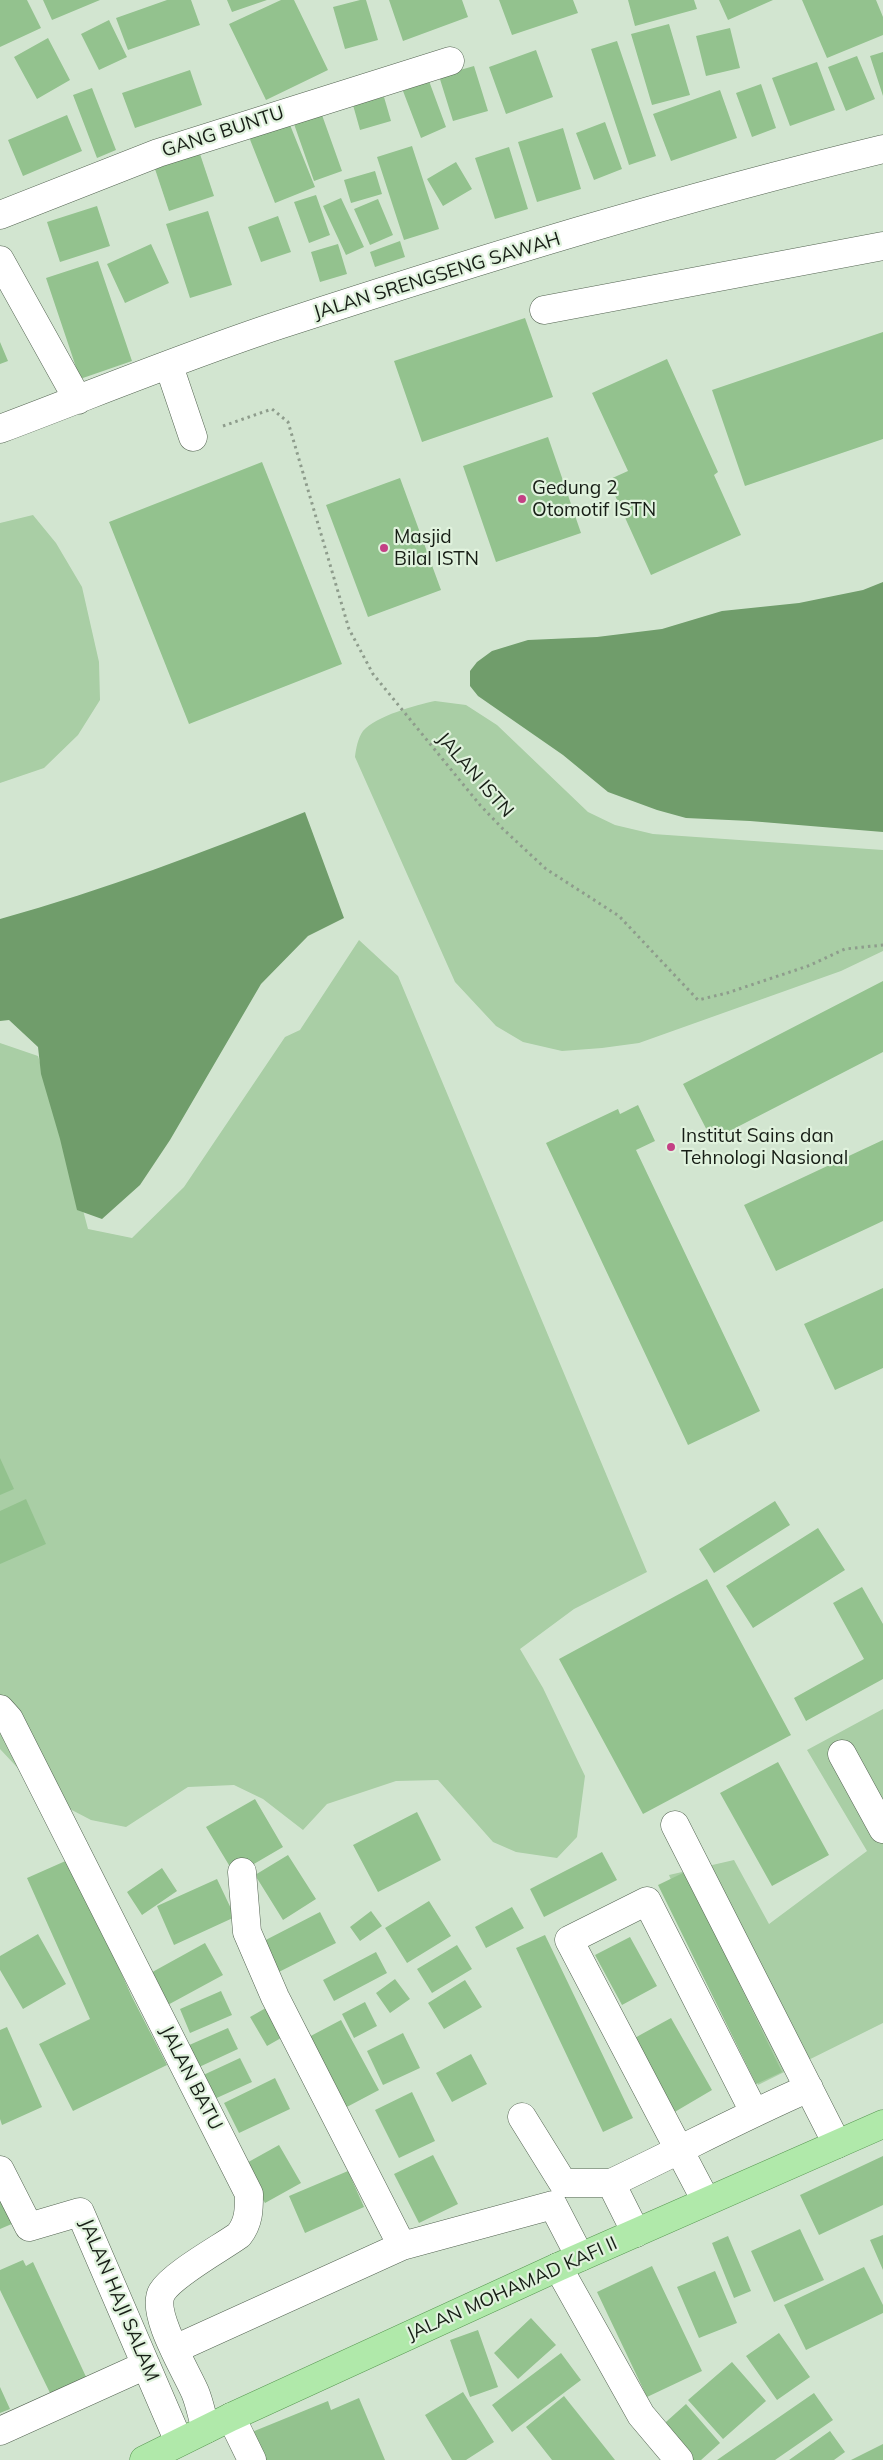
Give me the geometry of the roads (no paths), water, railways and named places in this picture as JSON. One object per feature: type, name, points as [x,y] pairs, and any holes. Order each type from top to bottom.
[{"type":"main road","name":"JALAN MOHAMAD KAFI II","points":[[144,2460],[571,2257],[833,2136],[883,2124]]},
{"type":"street","name":"GANG BUNTU","points":[[0,215],[158,152],[450,61]]},
{"type":"street","name":"JALAN SRENGSENG SAWAH","points":[[0,429],[277,326],[531,246],[771,176],[883,149]]},
{"type":"street","points":[[544,310],[883,246]]},
{"type":"street","points":[[0,260],[78,400]]},
{"type":"street","points":[[168,366],[193,437]]},
{"type":"street","name":"JALAN BATU","points":[[0,1710],[9,1719],[250,2194],[246,2226],[239,2235],[172,2281],[162,2293],[159,2302],[162,2318],[196,2393],[206,2429]]},
{"type":"street","points":[[842,1754],[883,1829]]},
{"type":"street","points":[[675,1825],[833,2136]]},
{"type":"street","points":[[242,1872],[246,1932],[275,1996],[402,2246]]},
{"type":"street","points":[[703,2196],[684,2156],[569,1940],[647,1901],[754,2112]]},
{"type":"street","points":[[175,2349],[402,2246],[558,2194],[614,2188],[684,2156],[754,2112],[812,2094]]},
{"type":"street","points":[[522,2117],[558,2194],[571,2257],[641,2416],[678,2460]]},
{"type":"street","name":"JALAN HAJI SALAM","points":[[0,2170],[29,2227],[80,2212],[179,2442]]},
{"type":"street","points":[[614,2188],[634,2228]]},
{"type":"street","points":[[0,2431],[151,2375]]},
{"type":"street","points":[[231,2417],[252,2460]]},
{"type":"place","name":"Gedung 2 Otomotif ISTN","points":[[522,499]]},
{"type":"place","name":"Masjid Bilal ISTN","points":[[384,548]]},
{"type":"place","name":"Institut Sains dan Tehnologi Nasional","points":[[671,1147]]}]
